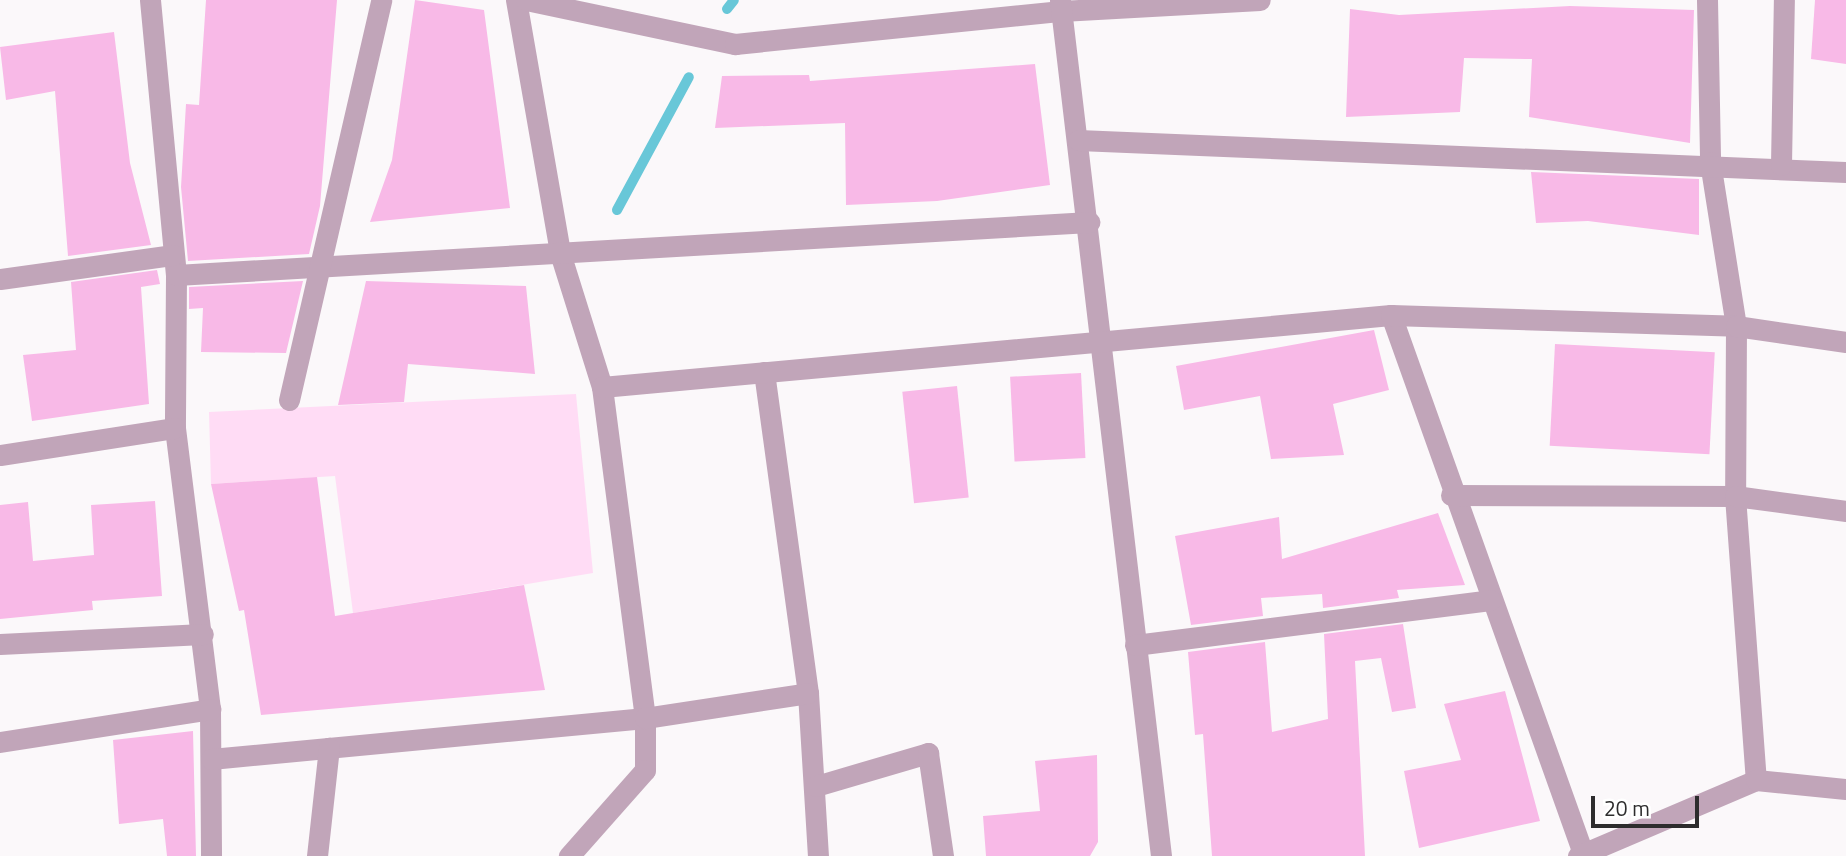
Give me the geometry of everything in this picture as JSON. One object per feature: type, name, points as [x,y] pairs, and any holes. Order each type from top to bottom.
[{"type":"street","points":[[150,0],[174,265],[175,428],[203,634],[210,709],[211,856]]},
{"type":"street","points":[[289,400],[317,267],[381,0]]},
{"type":"street","points":[[516,0],[560,253],[602,387],[645,718],[645,770],[569,856]]},
{"type":"street","points":[[526,0],[735,44],[1060,5],[1260,0]]},
{"type":"street","points":[[1707,0],[1710,162],[1736,326],[1735,496],[1756,780]]},
{"type":"street","points":[[1781,164],[1784,0]]},
{"type":"street","points":[[1060,5],[1089,222],[1099,340],[1161,856]]},
{"type":"street","points":[[1078,140],[1781,164],[1846,172]]},
{"type":"street","points":[[0,279],[174,265],[317,267],[1089,222]]},
{"type":"street","points":[[602,387],[1391,315],[1736,326],[1846,342]]},
{"type":"street","points":[[1391,315],[1451,495],[1582,856],[1756,780],[1846,789]]},
{"type":"street","points":[[764,372],[808,693],[816,786],[818,856]]},
{"type":"street","points":[[0,455],[175,428]]},
{"type":"street","points":[[1451,495],[1735,496],[1846,511]]},
{"type":"street","points":[[1135,645],[1490,600]]},
{"type":"street","points":[[0,644],[203,634]]},
{"type":"street","points":[[211,759],[645,718],[808,693]]},
{"type":"street","points":[[0,742],[210,709]]},
{"type":"street","points":[[317,856],[329,748]]},
{"type":"street","points":[[816,786],[928,753],[943,856]]},
{"type":"shaded area","points":[[576,394],[593,573],[353,613],[335,476],[211,484],[209,412]]},
{"type":"building","points":[[206,0],[337,0],[320,206],[309,254],[188,261],[181,187],[186,104],[199,105]]},
{"type":"building","points":[[415,0],[484,10],[510,208],[370,222],[392,160]]},
{"type":"building","points":[[1815,0],[1846,0],[1846,64],[1811,59]]},
{"type":"building","points":[[1570,6],[1694,10],[1690,143],[1529,117],[1532,59],[1464,58],[1460,112],[1346,117],[1350,9],[1399,15]]},
{"type":"building","points":[[114,32],[130,163],[151,245],[68,256],[55,91],[6,100],[0,47]]},
{"type":"building","points":[[1035,64],[1050,185],[937,201],[846,205],[845,123],[715,128],[722,76],[809,75],[810,81]]},
{"type":"building","points":[[1531,172],[1699,179],[1699,235],[1588,221],[1536,223]]},
{"type":"building","points":[[157,270],[160,284],[141,287],[149,404],[32,421],[23,355],[76,350],[71,282]]},
{"type":"building","points":[[303,281],[286,353],[201,352],[203,308],[189,309],[189,287]]},
{"type":"building","points":[[366,281],[526,286],[535,374],[408,364],[404,402],[338,405]]},
{"type":"building","points":[[1374,330],[1389,390],[1333,404],[1344,455],[1271,459],[1260,396],[1184,410],[1176,366]]},
{"type":"building","points":[[1555,344],[1715,352],[1709,454],[1550,446]]},
{"type":"building","points":[[1081,373],[1085,458],[1015,462],[1010,377]]},
{"type":"building","points":[[957,386],[969,497],[914,503],[902,392]]},
{"type":"building","points":[[317,477],[335,616],[524,585],[545,690],[261,715],[244,610],[239,611],[211,484]]},
{"type":"building","points":[[155,501],[162,596],[92,601],[93,610],[0,619],[0,505],[28,502],[33,561],[94,555],[91,505]]},
{"type":"building","points":[[1438,513],[1465,585],[1397,590],[1399,598],[1323,608],[1322,594],[1261,598],[1263,616],[1191,625],[1175,536],[1279,517],[1282,559]]},
{"type":"building","points":[[1403,624],[1416,708],[1392,712],[1381,658],[1355,661],[1365,856],[1212,856],[1203,734],[1195,735],[1188,652],[1265,642],[1272,732],[1328,719],[1324,634]]},
{"type":"building","points":[[1505,691],[1540,821],[1419,848],[1404,771],[1461,760],[1444,704]]},
{"type":"building","points":[[193,731],[196,856],[167,856],[163,819],[119,824],[113,740]]},
{"type":"building","points":[[1097,755],[1098,842],[1090,856],[986,856],[983,816],[1040,811],[1035,761]]},
{"type":"waterway","points":[[727,9],[734,0]]},
{"type":"waterway","points":[[617,210],[689,77]]}]
